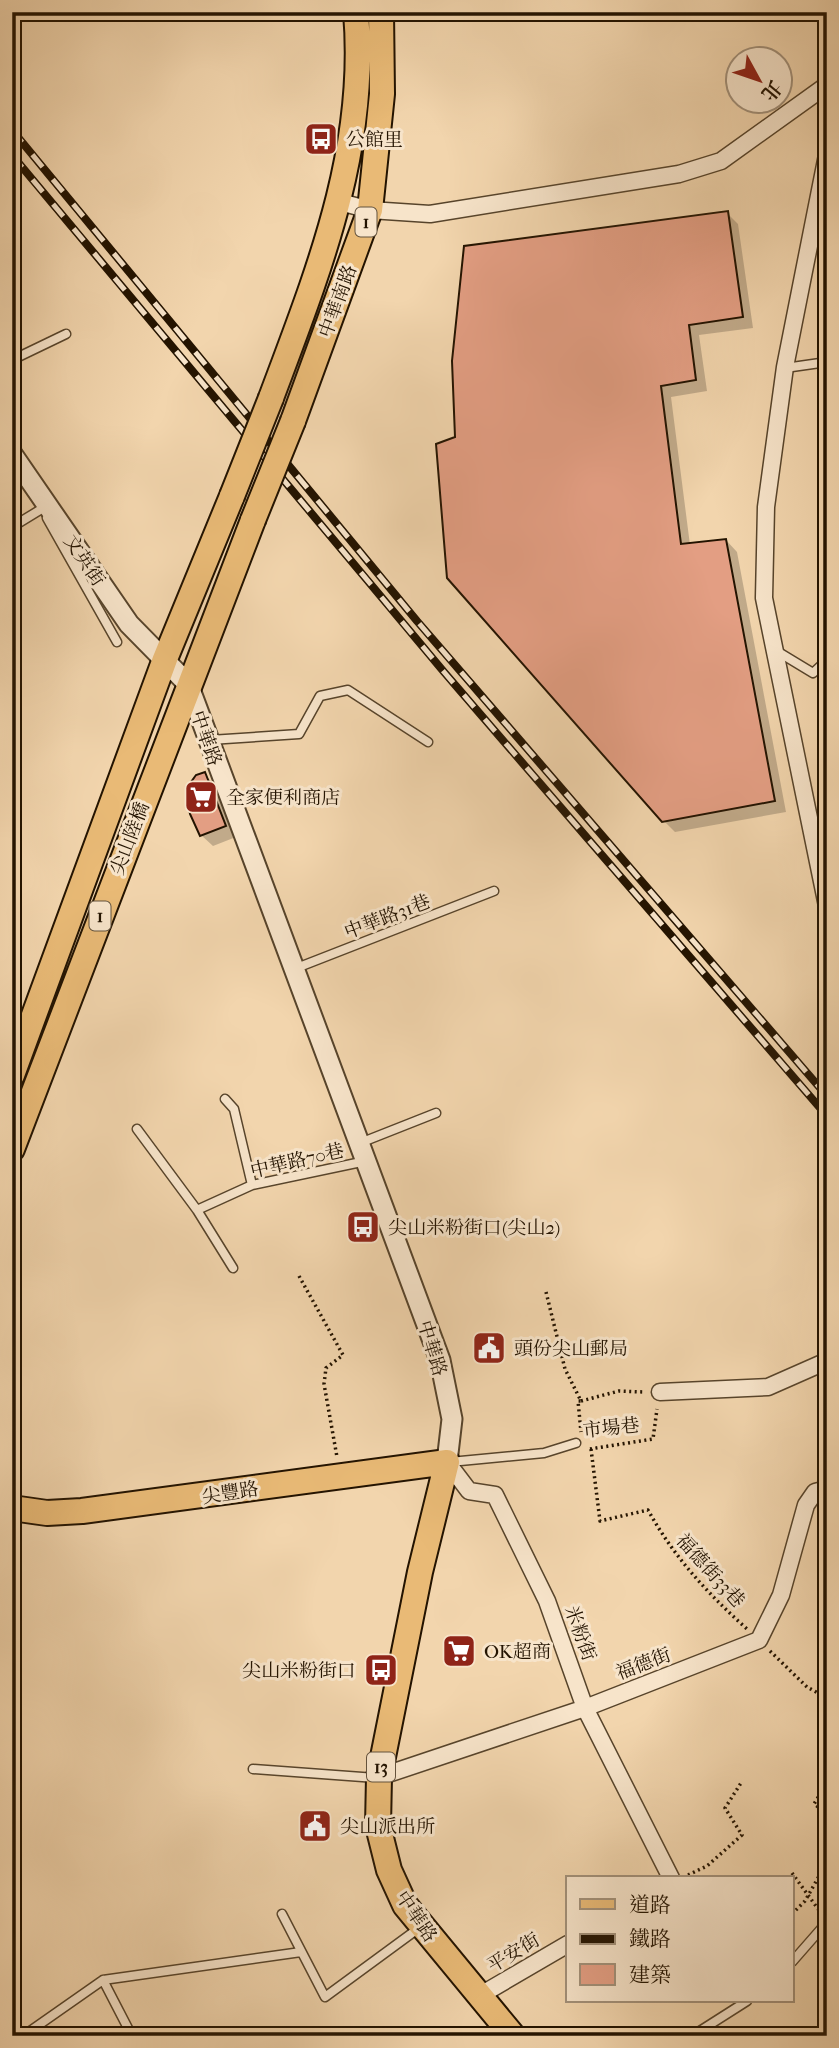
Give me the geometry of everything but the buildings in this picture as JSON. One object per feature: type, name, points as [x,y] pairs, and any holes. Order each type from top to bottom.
[{"type":"main road","name":"中華南路","points":[[165,659],[271,398],[319,269],[340,202],[352,138],[356,12]]},
{"type":"main road","name":"中華南路","points":[[188,684],[293,421],[370,210],[382,94],[382,12]]},
{"type":"main road","points":[[356,46],[382,45]]},
{"type":"main road","name":"尖山陸橋","points":[[12,1075],[165,659]]},
{"type":"main road","name":"尖山陸橋","points":[[12,1149],[188,684]]},
{"type":"main road","name":"尖豐路","points":[[12,1508],[47,1513],[82,1511],[447,1462]]},
{"type":"main road","name":"中華路","points":[[447,1462],[420,1572],[379,1777],[378,1826],[388,1870],[405,1905],[513,2036]]},
{"type":"street","points":[[340,202],[370,210],[430,214],[679,174],[721,161],[827,85]]},
{"type":"street","points":[[827,155],[785,368],[766,507],[764,598],[827,906]]},
{"type":"street","name":"文英街","points":[[12,454],[129,624],[165,659]]},
{"type":"street","name":"中華路","points":[[165,659],[188,684],[292,969],[440,1360],[452,1419],[447,1462]]},
{"type":"street","points":[[660,1392],[768,1387],[827,1361]]},
{"type":"street","name":"米粉街","points":[[447,1462],[469,1491],[495,1495],[547,1601],[585,1708],[627,1797],[670,1876]]},
{"type":"street","points":[[759,1640],[781,1595],[806,1505],[815,1492],[827,1489]]},
{"type":"street","name":"福德街","points":[[379,1777],[585,1708],[759,1640]]},
{"type":"street","name":"平安街","points":[[479,1996],[566,1945]]},
{"type":"lane","points":[[819,12],[827,16]]},
{"type":"lane","points":[[12,360],[66,334]]},
{"type":"lane","points":[[785,368],[827,362]]},
{"type":"lane","points":[[12,527],[48,505]]},
{"type":"lane","points":[[48,505],[47,520],[117,642]]},
{"type":"lane","points":[[773,648],[813,673],[827,660]]},
{"type":"lane","points":[[207,740],[299,734],[320,696],[348,690],[428,742]]},
{"type":"lane","name":"中華路31巷","points":[[292,969],[494,891]]},
{"type":"lane","points":[[225,1098],[234,1109],[252,1185]]},
{"type":"lane","name":"中華路70巷","points":[[197,1210],[252,1185],[363,1152],[436,1113]]},
{"type":"lane","points":[[137,1129],[197,1210],[233,1268]]},
{"type":"lane","name":"市場巷","points":[[447,1462],[544,1452],[576,1443]]},
{"type":"lane","points":[[253,1769],[370,1780],[379,1777]]},
{"type":"lane","points":[[282,1914],[325,1997],[421,1926]]},
{"type":"lane","points":[[794,1960],[827,1921]]},
{"type":"lane","points":[[23,2036],[103,1980],[301,1952]]},
{"type":"lane","points":[[103,1980],[132,2036]]},
{"type":"lane","points":[[692,2036],[745,2002]]},
{"type":"path","points":[[299,1276],[343,1355],[326,1368],[324,1384],[340,1476]]},
{"type":"path","points":[[546,1292],[565,1369],[581,1401]]},
{"type":"path","points":[[576,1443],[582,1429],[578,1401],[619,1391],[660,1392]]},
{"type":"path","name":"市場巷","points":[[576,1443],[579,1451],[653,1438],[660,1392]]},
{"type":"path","name":"福德街33巷","points":[[591,1449],[600,1521],[648,1510],[668,1546],[707,1593],[759,1640]]},
{"type":"path","points":[[759,1640],[807,1687],[827,1698]]},
{"type":"path","points":[[684,1876],[708,1866],[742,1835],[725,1808],[741,1783]]},
{"type":"path","points":[[827,1783],[814,1804],[827,1813]]},
{"type":"path","points":[[794,1912],[808,1896],[827,1862]]},
{"type":"path","points":[[792,1873],[827,1921]]},
{"type":"path","points":[[821,1912],[827,1903]]},
{"type":"railway","points":[[12,130],[417,621],[827,1096]]},
{"type":"railway","points":[[12,155],[444,672],[827,1116]]},
{"type":"place","name":"公館里","points":[[321,139]]},
{"type":"place","name":"全家便利商店","points":[[201,797]]},
{"type":"place","name":"尖山米粉街口(尖山2)","points":[[363,1227]]},
{"type":"place","name":"頭份尖山郵局","points":[[489,1348]]},
{"type":"place","name":"OK超商","points":[[459,1651]]},
{"type":"place","name":"尖山米粉街口","points":[[381,1670]]},
{"type":"place","name":"尖山派出所","points":[[315,1826]]}]
